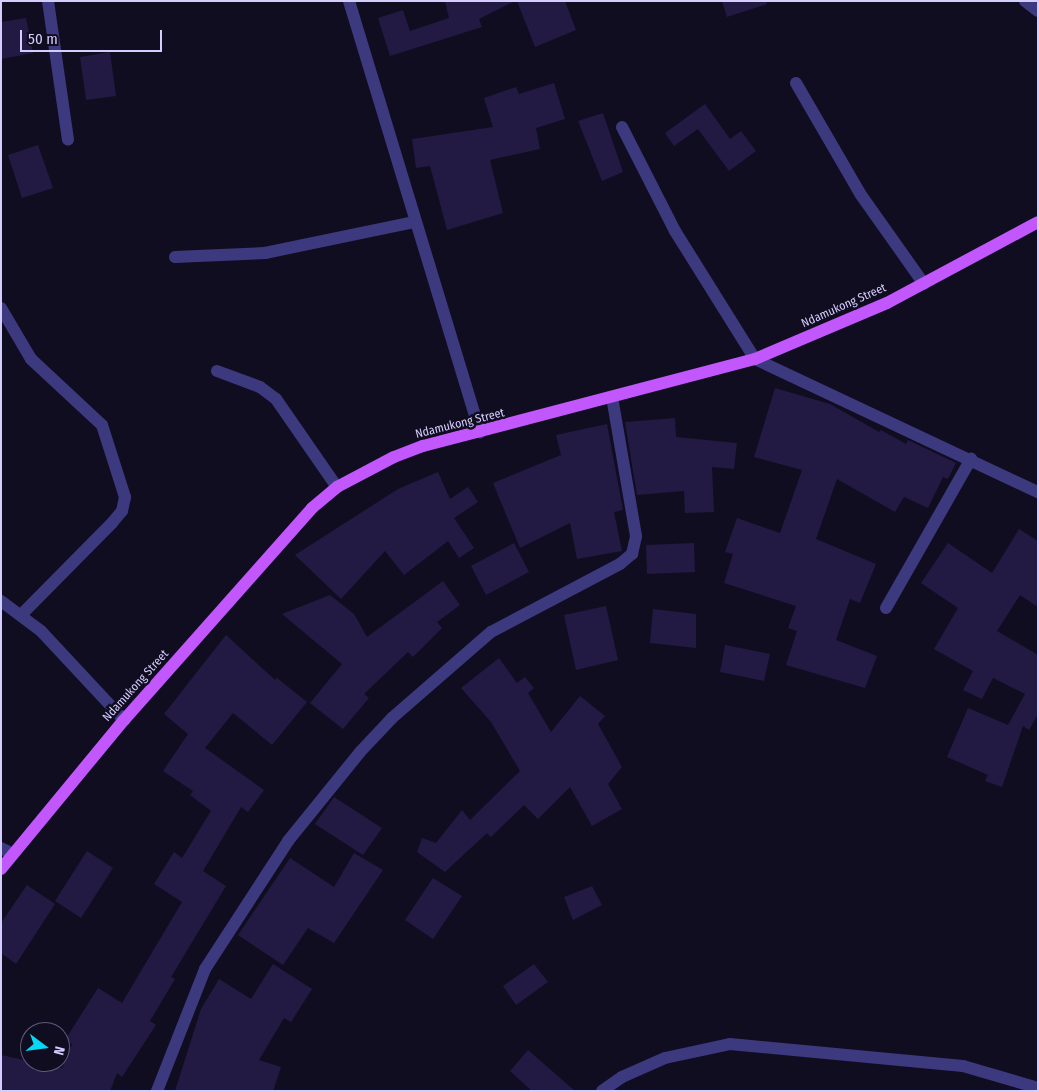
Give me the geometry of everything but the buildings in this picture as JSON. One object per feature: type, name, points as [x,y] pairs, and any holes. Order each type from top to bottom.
[{"type":"main road","name":"Ndamukong Street","points":[[1,869],[124,720],[312,508],[337,487],[394,456],[449,438],[480,433],[755,359],[924,284],[1038,222]]},
{"type":"street","points":[[48,1],[68,140]]},
{"type":"street","points":[[349,1],[480,433]]},
{"type":"street","points":[[1025,1],[1038,11]]},
{"type":"street","points":[[796,83],[861,195],[924,284]]},
{"type":"street","points":[[622,127],[675,231],[755,359],[1038,492]]},
{"type":"street","points":[[175,256],[265,253],[415,222]]},
{"type":"street","points":[[1,308],[31,359],[102,425],[125,497],[122,511],[112,524],[21,615]]},
{"type":"street","points":[[217,371],[260,387],[276,399],[337,487]]},
{"type":"street","points":[[157,1091],[205,969],[288,842],[360,752],[428,685],[491,632],[620,564],[632,554],[636,536],[612,397]]},
{"type":"street","points":[[886,608],[971,459]]},
{"type":"street","points":[[1,601],[21,615],[69,660],[124,720]]},
{"type":"street","points":[[1,848],[13,854]]},
{"type":"street","points":[[602,1091],[622,1077],[665,1058],[730,1044],[963,1066],[1038,1088]]}]
